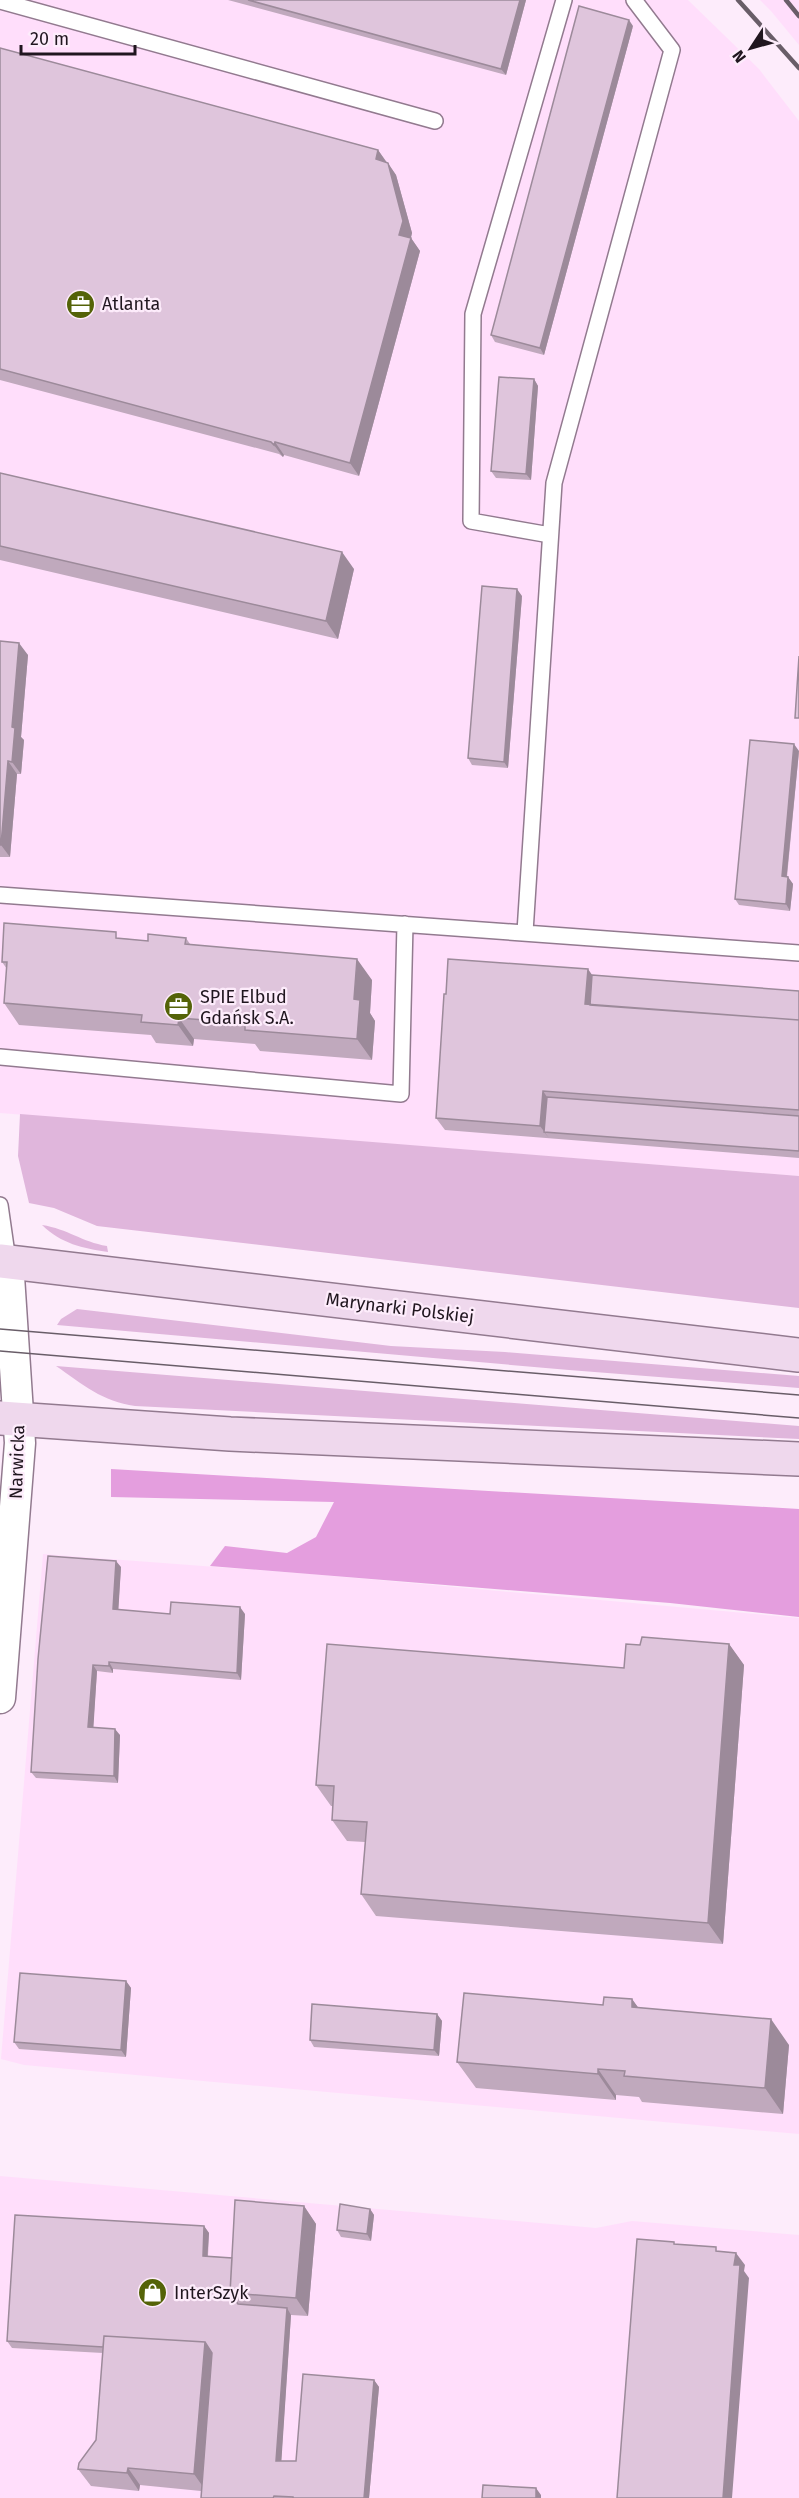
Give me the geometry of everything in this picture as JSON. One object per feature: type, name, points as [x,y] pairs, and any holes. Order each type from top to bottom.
[{"type":"main road","name":"Marynarki Polskiej","points":[[4,1261],[799,1355]]},
{"type":"main road","points":[[10,1419],[242,1434],[799,1459]]},
{"type":"street","name":"Narwicka","points":[[0,1698],[19,1466],[10,1419],[4,1261]]},
{"type":"lane","points":[[550,535],[471,520],[473,314],[564,0]]},
{"type":"lane","points":[[525,932],[554,483],[672,50],[634,0]]},
{"type":"lane","points":[[0,1],[435,121]]},
{"type":"lane","points":[[0,894],[799,952]]},
{"type":"lane","points":[[0,1057],[400,1094],[405,924]]},
{"type":"lane","points":[[0,1204],[4,1261]]},
{"type":"shaded area","points":[[0,0],[688,0],[759,69],[799,121],[799,1176],[0,1113]]},
{"type":"shaded area","points":[[760,0],[799,0],[799,45],[771,11]]},
{"type":"shaded area","points":[[20,1114],[799,1176],[799,1308],[97,1226],[54,1208],[29,1203],[18,1156]]},
{"type":"shaded area","points":[[42,1225],[107,1246],[108,1252],[73,1244],[57,1237]]},
{"type":"shaded area","points":[[77,1309],[391,1346],[505,1352],[799,1376],[799,1388],[57,1325],[61,1319]]},
{"type":"shaded area","points":[[56,1366],[799,1426],[799,1439],[135,1406],[103,1396]]},
{"type":"shaded area","points":[[111,1469],[799,1509],[799,1617],[670,1603],[210,1566],[225,1546],[287,1553],[316,1537],[334,1502],[111,1497]]},
{"type":"shaded area","points":[[43,1554],[311,1574],[799,1618],[799,2134],[24,2065],[1,2059]]},
{"type":"shaded area","points":[[0,2176],[596,2228],[632,2221],[799,2235],[799,2498],[0,2498]]},
{"type":"building","points":[[248,0],[520,0],[501,69]]},
{"type":"building","points":[[579,6],[629,20],[540,348],[491,335]]},
{"type":"building","points":[[0,48],[378,150],[376,159],[388,163],[403,221],[399,235],[411,238],[350,463],[275,442],[274,445],[271,442],[0,369]]},
{"type":"building","points":[[499,377],[534,379],[526,474],[491,471]]},
{"type":"building","points":[[0,473],[342,552],[326,621],[0,546]]},
{"type":"building","points":[[482,586],[517,589],[504,762],[468,758]]},
{"type":"building","points":[[0,641],[19,643],[12,727],[15,728],[12,762],[8,761],[1,845],[0,845]]},
{"type":"building","points":[[799,656],[799,718],[795,718]]},
{"type":"building","points":[[750,740],[794,744],[782,876],[788,877],[786,904],[735,899]]},
{"type":"building","points":[[4,923],[116,932],[116,938],[148,941],[148,934],[186,938],[185,944],[357,959],[354,999],[360,1000],[357,1039],[245,1030],[245,1023],[179,1018],[178,1025],[141,1022],[142,1015],[4,1003],[7,962],[2,962]]},
{"type":"building","points":[[448,959],[588,969],[585,1004],[799,1020],[799,1110],[543,1091],[540,1126],[436,1118]]},
{"type":"building","points":[[592,975],[799,991],[799,1020],[590,1005]]},
{"type":"building","points":[[547,1097],[799,1116],[799,1151],[544,1132]]},
{"type":"building","points":[[48,1556],[116,1561],[113,1609],[170,1614],[171,1602],[240,1607],[237,1673],[109,1662],[109,1666],[93,1665],[88,1727],[115,1729],[114,1776],[31,1772],[38,1659]]},
{"type":"building","points":[[642,1637],[729,1644],[708,1923],[361,1894],[367,1822],[332,1820],[334,1786],[316,1785],[327,1644],[624,1668],[626,1644],[640,1645]]},
{"type":"building","points":[[20,1973],[126,1981],[121,2050],[14,2042]]},
{"type":"building","points":[[464,1993],[603,2005],[604,1997],[632,1999],[632,2007],[771,2019],[765,2088],[624,2076],[625,2071],[598,2069],[598,2074],[457,2062]]},
{"type":"building","points":[[312,2004],[437,2014],[434,2050],[310,2040]]},
{"type":"building","points":[[235,2200],[304,2206],[296,2298],[230,2293]]},
{"type":"building","points":[[340,2204],[370,2209],[367,2234],[337,2230]]},
{"type":"building","points":[[15,2215],[204,2226],[203,2256],[232,2258],[230,2293],[238,2304],[287,2308],[276,2461],[296,2461],[303,2374],[374,2380],[364,2498],[274,2496],[273,2498],[201,2498],[212,2353],[205,2342],[104,2336],[103,2347],[7,2341]]},
{"type":"building","points":[[637,2239],[716,2247],[716,2251],[736,2253],[734,2265],[740,2265],[723,2498],[617,2498]]},
{"type":"building","points":[[104,2336],[205,2342],[194,2474],[128,2468],[127,2473],[78,2469],[79,2463],[96,2440]]},
{"type":"building","points":[[483,2485],[536,2488],[536,2498],[482,2498]]},
{"type":"tram line","points":[[0,1329],[799,1395]]},
{"type":"tram line","points":[[0,1351],[799,1418]]},
{"type":"railway","points":[[738,0],[799,68]]},
{"type":"railway","points":[[786,0],[799,16]]},
{"type":"place","name":"Atlanta","points":[[81,304]]},
{"type":"place","name":"SPIE Elbud Gdańsk S.A.","points":[[179,1007]]},
{"type":"place","name":"InterSzyk","points":[[153,2293]]}]
